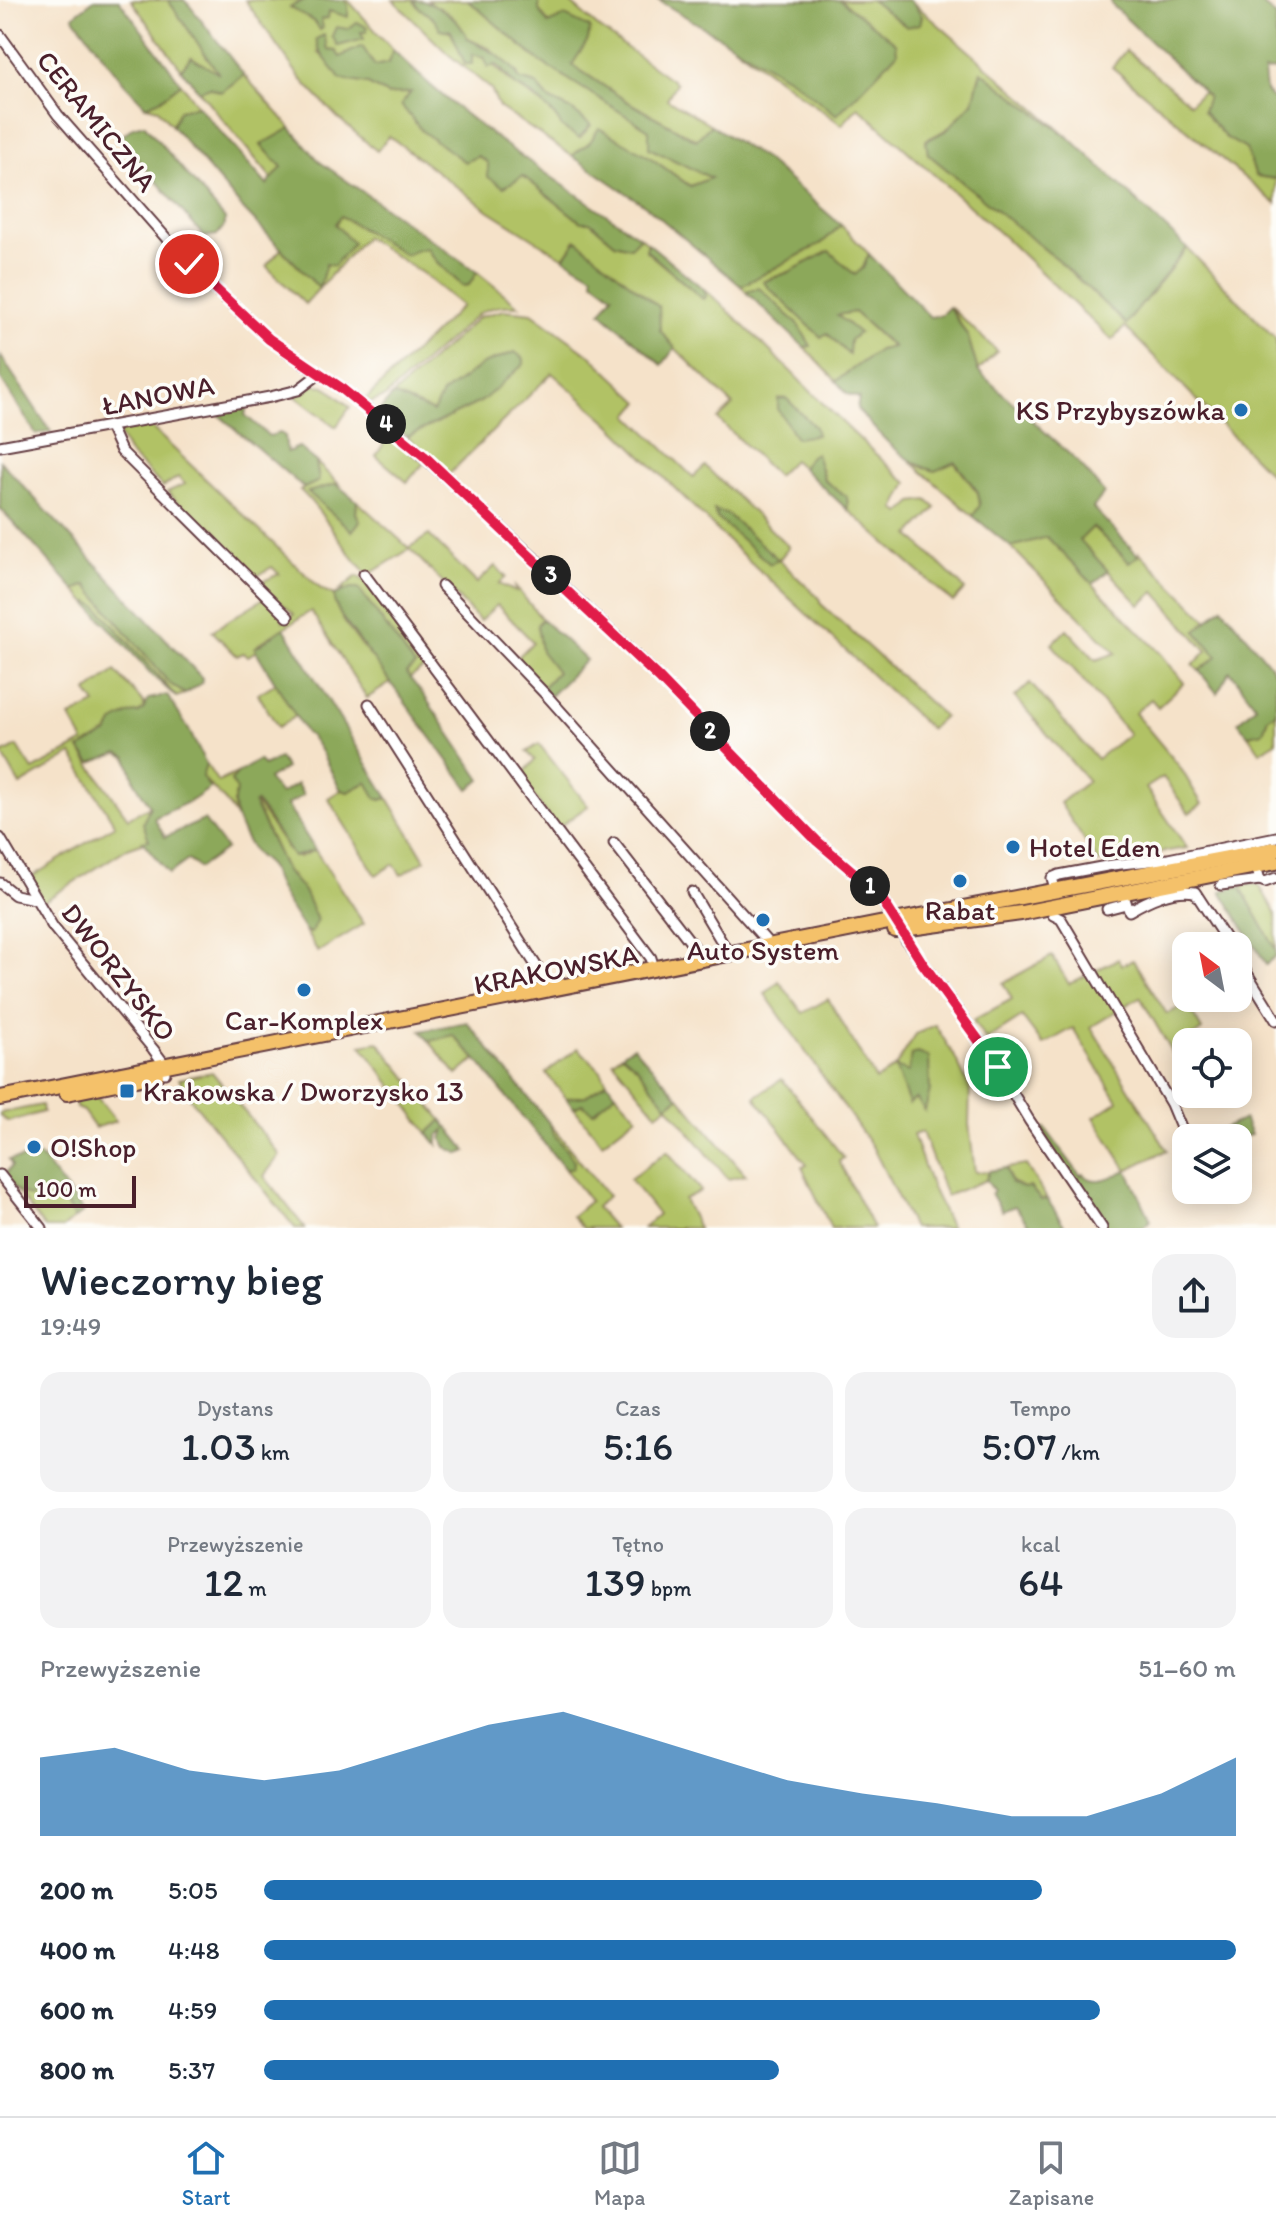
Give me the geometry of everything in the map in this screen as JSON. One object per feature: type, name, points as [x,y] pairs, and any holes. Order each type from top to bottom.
[{"type":"main road","name":"KRAKOWSKA","points":[[0,1098],[164,1069],[1276,849]]},
{"type":"main road","name":"KRAKOWSKA","points":[[0,1106],[164,1069],[770,945],[898,925],[990,918],[1124,898],[1258,873],[1276,862]]},
{"type":"street","name":"CERAMICZNA","points":[[0,35],[58,115],[189,264],[269,339],[341,388],[393,429],[659,678],[817,841],[878,893],[906,940],[988,1052],[1029,1120],[1102,1228]]},
{"type":"street","name":"ŁANOWA","points":[[0,446],[270,397],[298,390],[319,374]]},
{"type":"street","points":[[110,427],[121,451],[288,617]]},
{"type":"street","name":"KRAKOWSKA","points":[[364,574],[651,958],[654,968]]},
{"type":"street","points":[[442,586],[548,697],[770,945]]},
{"type":"street","points":[[369,704],[551,989]]},
{"type":"street","points":[[1056,892],[1052,878],[1059,875],[1168,859],[1276,837]]},
{"type":"street","name":"DWORZYSKO","points":[[0,838],[53,927],[153,1049],[164,1069]]},
{"type":"street","points":[[614,843],[695,948],[700,959]]},
{"type":"street","name":"KRAKOWSKA","points":[[1221,885],[1258,873],[1265,882],[1276,878]]},
{"type":"street","name":"DWORZYSKO","points":[[0,883],[15,895],[35,899]]},
{"type":"street","points":[[692,892],[729,954]]},
{"type":"street","name":"KRAKOWSKA","points":[[1124,898],[1129,911],[1157,897],[1195,892],[1221,932]]},
{"type":"street","points":[[1107,909],[1124,898]]},
{"type":"street","points":[[1053,915],[1061,919],[1171,1104],[1179,1124]]},
{"type":"street","points":[[1252,981],[1276,1020]]},
{"type":"street","points":[[0,1175],[42,1228]]},
{"type":"green space","points":[[94,0],[119,0],[181,83],[160,100],[146,106],[124,83],[73,16]]},
{"type":"green space","points":[[131,0],[168,0],[221,77],[192,57],[181,69]]},
{"type":"green space","points":[[168,0],[184,0],[244,75],[221,92],[210,87],[199,91],[181,69],[191,57],[219,74]]},
{"type":"green space","points":[[245,0],[304,0],[291,8],[316,23],[329,11],[348,16],[348,5],[344,0],[348,0],[393,50],[389,63],[375,66],[318,52],[340,79],[368,84],[388,95],[412,92],[464,161],[478,156],[488,163],[522,175],[581,222],[590,222],[615,243],[630,247],[640,237],[648,243],[646,251],[703,299],[706,297],[705,290],[712,296],[908,483],[895,509],[901,513],[913,502],[927,500],[936,508],[910,535],[965,589],[953,602],[848,510],[847,497],[824,480],[821,468],[807,463],[802,468],[793,460],[777,476],[718,419],[733,405],[675,348],[576,240],[564,258],[488,210],[389,136],[377,151],[337,117],[301,79]]},
{"type":"green space","points":[[304,0],[344,0],[348,5],[348,17],[329,11],[328,18],[321,19],[323,28],[320,30],[316,23],[290,7]]},
{"type":"green space","points":[[393,0],[413,0],[448,28],[465,64],[471,53],[486,60],[544,105],[580,138],[591,125],[570,109],[550,100],[536,84],[519,79],[517,72],[495,56],[491,49],[468,39],[428,0],[468,0],[538,60],[649,130],[685,163],[712,178],[690,186],[648,156],[590,142],[572,156],[499,107],[491,89],[448,54]]},
{"type":"green space","points":[[413,0],[430,3],[446,12],[459,24],[468,39],[505,61],[519,79],[536,84],[550,100],[570,109],[591,125],[579,138],[563,128],[554,115],[534,96],[516,86],[497,65],[488,67],[484,57],[472,54],[472,64],[465,64],[451,31],[440,29]]},
{"type":"green space","points":[[468,0],[539,0],[539,10],[548,24],[565,16],[590,28],[588,40],[572,65],[628,102],[696,140],[711,125],[767,161],[841,225],[822,243],[741,286],[647,207],[572,156],[590,142],[599,128],[648,156],[690,186],[711,178],[649,148],[649,130],[538,60]]},
{"type":"green space","points":[[539,0],[567,0],[599,28],[676,83],[667,99],[711,125],[697,140],[628,102],[571,64],[575,58],[539,10]]},
{"type":"green space","points":[[658,0],[840,0],[896,43],[897,53],[837,115],[795,82]]},
{"type":"green space","points":[[840,0],[871,0],[907,27],[922,16],[910,0],[1073,141],[981,71],[975,96],[968,109],[952,125],[926,140],[928,154],[1059,261],[1126,324],[1187,248],[1276,339],[1276,480],[1125,327],[1112,340],[1004,237],[858,107],[842,125],[723,38],[795,82],[837,114],[897,53]]},
{"type":"green space","points":[[871,0],[910,0],[922,16],[920,24],[907,27]]},
{"type":"green space","points":[[1111,0],[1256,0],[1276,16],[1276,70],[1264,71],[1266,91],[1276,103],[1276,179],[1256,176],[1246,149],[1225,137],[1203,111],[1208,96],[1111,4]]},
{"type":"green space","points":[[357,22],[367,27],[366,32],[361,32],[364,39],[338,46],[332,36],[336,27],[348,29]]},
{"type":"green space","points":[[324,35],[328,50],[336,51],[340,57],[362,46],[375,66],[389,63],[393,50],[481,126],[640,237],[630,247],[615,243],[590,222],[581,222],[523,176],[504,187],[488,177],[488,163],[478,156],[465,162],[422,131],[401,105],[411,92],[388,95],[368,84],[340,79],[318,45],[316,39]]},
{"type":"green space","points":[[1126,50],[1190,104],[1203,91],[1209,97],[1203,111],[1225,137],[1246,149],[1256,176],[1276,179],[1276,204],[1112,67]]},
{"type":"green space","points":[[981,71],[1073,141],[1187,248],[1126,324],[1059,261],[928,154],[926,141],[947,130],[973,102]]},
{"type":"green space","points":[[244,75],[291,128],[261,145],[282,167],[273,180],[199,91],[210,87],[221,92]]},
{"type":"green space","points":[[181,83],[198,106],[179,110],[172,126],[158,109],[146,106],[160,100]]},
{"type":"green space","points":[[198,106],[267,185],[282,167],[261,145],[291,128],[320,162],[477,272],[469,285],[462,286],[427,248],[406,255],[341,216],[335,224],[353,243],[334,266],[326,264],[319,288],[244,210],[172,126],[179,110]]},
{"type":"green space","points":[[144,124],[225,219],[225,225],[217,235],[204,237],[125,144],[122,136],[133,127]]},
{"type":"green space","points":[[341,216],[393,244],[427,248],[462,286],[469,285],[477,272],[519,306],[498,307],[478,314],[385,397],[369,403],[365,400],[462,306],[422,273],[365,237],[305,304],[266,266],[281,249],[319,288],[335,224]]},
{"type":"green space","points":[[841,225],[869,254],[856,276],[789,272],[764,281],[821,337],[827,333],[848,354],[850,340],[836,315],[854,312],[893,348],[879,350],[836,381],[804,347],[810,346],[759,289],[746,292],[741,286],[822,243]]},
{"type":"green space","points":[[577,240],[659,307],[660,330],[675,348],[662,365],[601,312],[613,295],[593,280],[593,275],[564,258]]},
{"type":"green space","points":[[648,243],[705,290],[706,297],[703,299],[646,250]]},
{"type":"green space","points":[[829,251],[855,275],[863,268],[869,254],[930,317],[941,315],[949,307],[968,337],[978,371],[1079,463],[1104,493],[1093,508],[1139,556],[1129,562],[1093,527],[1080,540],[1108,571],[1093,584],[1047,537],[1011,547],[973,516],[980,505],[978,492],[955,462],[935,471],[923,467],[882,437],[857,409],[859,398],[847,394],[836,381],[879,350],[893,347],[854,312],[837,315],[859,333],[850,340],[849,355],[827,333],[821,337],[763,282]]},
{"type":"green space","points":[[759,288],[797,323],[811,346],[804,347],[746,292]]},
{"type":"green space","points":[[950,307],[997,351],[978,371],[968,337]]},
{"type":"green space","points":[[504,310],[532,313],[591,356],[640,402],[629,415],[693,477],[705,466],[789,547],[779,560],[820,599],[820,603],[944,716],[930,729],[729,542],[608,422],[552,373],[448,475],[407,437],[482,401],[441,400],[433,412],[393,395],[479,317]],"holes":[[[727,514],[778,560],[744,540],[718,519]]]},
{"type":"green space","points":[[515,352],[524,359],[524,364],[482,401],[407,437],[380,414],[393,395],[433,412],[442,394],[483,364]]},
{"type":"green space","points":[[0,355],[51,432],[36,434],[0,378]]},
{"type":"green space","points":[[314,385],[325,386],[350,407],[336,427],[295,396]]},
{"type":"green space","points":[[786,398],[815,427],[817,435],[796,438],[778,409],[778,399]]},
{"type":"green space","points":[[244,405],[247,408],[245,415],[269,436],[280,433],[285,436],[287,452],[299,447],[316,462],[319,481],[304,488],[220,416],[221,409]]},
{"type":"green space","points":[[151,427],[321,589],[334,595],[348,628],[392,682],[367,698],[311,611],[260,643],[256,651],[248,656],[243,653],[237,656],[212,631],[264,598],[282,615],[283,621],[294,614],[259,583],[279,574],[272,567],[254,578],[167,492],[185,484],[178,477],[163,487],[128,452],[117,431]]},
{"type":"green space","points":[[389,435],[424,463],[407,482],[376,456]]},
{"type":"green space","points":[[816,453],[824,480],[847,497],[848,510],[802,468]]},
{"type":"green space","points":[[0,461],[202,678],[202,683],[185,694],[169,683],[87,585],[75,590],[0,508]]},
{"type":"green space","points":[[910,461],[924,468],[954,462],[978,493],[981,505],[973,516]]},
{"type":"green space","points":[[316,462],[340,485],[325,488],[352,531],[360,521],[356,513],[357,501],[409,548],[429,535],[477,583],[495,566],[506,577],[499,584],[516,592],[515,586],[542,619],[537,625],[557,672],[542,688],[516,659],[533,642],[497,605],[480,621],[410,549],[368,575],[300,490],[319,481]]},
{"type":"green space","points":[[336,484],[357,501],[356,513],[360,521],[352,531],[308,492]]},
{"type":"green space","points":[[714,510],[727,514],[778,559],[770,564],[718,519]]},
{"type":"green space","points":[[1093,527],[1129,562],[1139,552],[1207,620],[1196,631],[1218,656],[1199,671],[1193,665],[1207,651],[1155,592],[1140,605],[1079,540]]},
{"type":"green space","points":[[1047,537],[1162,655],[1184,683],[1158,707],[1151,699],[1135,713],[1180,767],[1202,804],[1189,813],[1163,777],[1146,788],[1187,848],[1098,862],[1060,803],[1088,781],[1015,697],[1030,683],[1097,759],[1129,734],[1052,644],[1067,629],[1096,660],[1116,653],[1011,547]]},
{"type":"green space","points":[[357,576],[365,581],[429,665],[410,678],[406,673],[414,665],[358,588],[340,590]]},
{"type":"green space","points":[[87,585],[169,683],[185,694],[176,697],[98,607],[87,603],[75,590]]},
{"type":"green space","points":[[358,588],[415,666],[406,673],[481,780],[469,789],[341,616],[334,595]]},
{"type":"green space","points":[[89,602],[98,607],[176,697],[153,676]]},
{"type":"green space","points":[[1222,607],[1276,676],[1276,713],[1268,717],[1263,732],[1248,735],[1238,722],[1256,706],[1230,671],[1217,693],[1199,671],[1217,656],[1196,631]]},
{"type":"green space","points":[[542,619],[586,660],[550,696],[542,688],[557,672],[541,651],[537,625]]},
{"type":"green space","points":[[284,628],[388,798],[376,798],[367,782],[348,792],[341,790],[320,750],[306,733],[255,648]]},
{"type":"green space","points":[[115,671],[144,703],[144,709],[80,750],[128,818],[150,806],[149,840],[128,848],[41,903],[28,879],[115,825],[72,754],[20,785],[2,754],[17,746],[33,770],[84,742],[70,717],[96,704],[87,692]]},
{"type":"green space","points":[[276,683],[296,716],[278,727],[258,694]]},
{"type":"green space","points":[[167,695],[206,764],[202,777],[210,788],[193,800],[154,818],[165,837],[204,820],[226,849],[199,868],[188,860],[169,874],[142,841],[149,840],[143,823],[150,806],[135,782],[127,757],[118,753],[91,763],[79,749],[108,733],[114,722],[128,714],[139,713],[148,699]]},
{"type":"green space","points":[[1276,713],[1276,742],[1260,752],[1248,735],[1263,732],[1268,717]]},
{"type":"green space","points":[[539,744],[588,806],[557,828],[520,777],[535,760],[527,752]]},
{"type":"green space","points":[[279,758],[286,768],[268,779],[280,794],[297,784],[303,795],[287,805],[315,850],[293,857],[261,808],[256,802],[254,804],[286,871],[304,891],[317,920],[311,933],[305,931],[291,909],[271,868],[251,847],[235,814],[234,797],[237,790],[231,781],[259,760],[264,766]]},
{"type":"green space","points":[[206,764],[218,782],[239,772],[231,781],[237,790],[233,803],[238,820],[202,777]]},
{"type":"green space","points":[[367,782],[381,800],[388,798],[425,860],[401,875],[394,864],[376,875],[328,798],[341,790],[348,792]]},
{"type":"green space","points":[[255,802],[293,857],[315,850],[364,924],[318,952],[305,931],[311,932],[317,920],[286,871]]},
{"type":"green space","points":[[1259,885],[1276,914],[1276,950],[1240,886]]},
{"type":"green space","points":[[1240,886],[1276,950],[1276,956],[1266,964],[1252,941],[1252,932],[1246,932],[1221,891]]},
{"type":"green space","points":[[1052,956],[1069,984],[1118,959],[1121,965],[1133,960],[1167,1014],[1192,1012],[1201,1028],[1172,1028],[1172,1052],[1140,997],[1091,1027],[1167,1150],[1127,1170],[1094,1117],[1118,1101],[1073,1028],[1043,1045],[1022,1017],[986,1040],[973,1020],[1012,999],[1003,983]]},
{"type":"green space","points":[[779,981],[803,1013],[828,999],[876,1080],[895,1067],[916,1034],[935,1025],[970,1089],[969,1124],[975,1172],[989,1171],[986,1180],[946,1196],[922,1132],[913,1135],[932,1188],[951,1228],[913,1228],[873,1148],[765,994]]},
{"type":"green space","points":[[467,1022],[550,1124],[574,1161],[573,1168],[564,1168],[453,1035],[429,1041],[421,1031]]},
{"type":"green space","points":[[453,1035],[476,1059],[457,1075],[429,1041]]},
{"type":"green space","points":[[378,1042],[442,1120],[428,1133],[361,1045]]},
{"type":"green space","points":[[633,1046],[679,1097],[667,1105],[638,1068],[622,1054]]},
{"type":"green space","points":[[578,1048],[601,1071],[607,1082],[586,1096],[566,1098],[546,1073]]},
{"type":"green space","points":[[917,1053],[929,1057],[930,1090],[925,1111],[916,1098],[909,1104],[895,1067],[909,1072],[911,1055]]},
{"type":"green space","points":[[622,1054],[638,1068],[667,1105],[679,1097],[746,1175],[728,1179],[668,1106],[657,1114],[613,1061]]},
{"type":"green space","points":[[212,1072],[280,1155],[264,1176],[305,1228],[295,1228],[190,1098],[179,1079]]},
{"type":"green space","points":[[782,1079],[844,1158],[839,1161],[873,1228],[831,1228],[802,1167],[807,1165],[755,1097]]},
{"type":"green space","points":[[607,1082],[616,1093],[593,1112],[582,1104],[574,1108],[566,1098],[586,1096]]},
{"type":"green space","points":[[616,1093],[637,1116],[602,1143],[574,1108],[582,1104],[593,1111]]},
{"type":"green space","points":[[93,1096],[116,1121],[95,1128],[83,1111],[76,1108],[75,1099]]},
{"type":"green space","points":[[42,1105],[43,1112],[8,1122],[0,1116],[0,1113]]},
{"type":"green space","points":[[442,1120],[467,1151],[460,1154],[446,1147],[442,1139],[445,1130],[438,1136],[438,1145],[428,1133]]},
{"type":"green space","points":[[550,1124],[608,1196],[596,1207],[614,1228],[583,1228],[572,1216],[590,1201],[564,1168],[573,1168],[574,1161]]},
{"type":"green space","points":[[1045,1128],[1080,1175],[1099,1180],[1127,1170],[1151,1220],[1142,1228],[1106,1228],[1041,1131]]},
{"type":"green space","points":[[667,1151],[701,1191],[684,1199],[698,1228],[643,1228],[658,1215],[630,1179]]},
{"type":"green space","points":[[40,1156],[84,1212],[74,1219],[62,1199],[45,1194],[29,1197],[15,1189],[3,1176],[12,1166],[9,1160]]},
{"type":"green space","points":[[1026,1165],[1047,1199],[1041,1200],[1030,1187],[1024,1188],[1011,1182],[1006,1168]]},
{"type":"green space","points":[[1006,1168],[1011,1183],[1030,1187],[1041,1200],[1047,1199],[1066,1228],[1031,1228],[1015,1206],[1002,1211],[986,1180],[989,1171]]},
{"type":"green space","points":[[15,1189],[29,1197],[45,1194],[57,1196],[66,1204],[74,1219],[63,1228],[45,1228]]},
{"type":"place","name":"KS Przybyszówka","points":[[1241,410]]},
{"type":"place","name":"Hotel Eden","points":[[1013,847]]},
{"type":"place","name":"Rabat","points":[[960,881]]},
{"type":"place","name":"Auto System","points":[[763,920]]},
{"type":"place","name":"Car-Komplex","points":[[304,990]]},
{"type":"place","name":"Krakowska / Dworzysko 13","points":[[127,1091]]},
{"type":"place","name":"O!Shop","points":[[34,1147]]},
{"type":"route","points":[[189,264],[269,339],[341,388],[424,456],[659,678],[817,841],[878,893],[906,940],[998,1067]]}]
